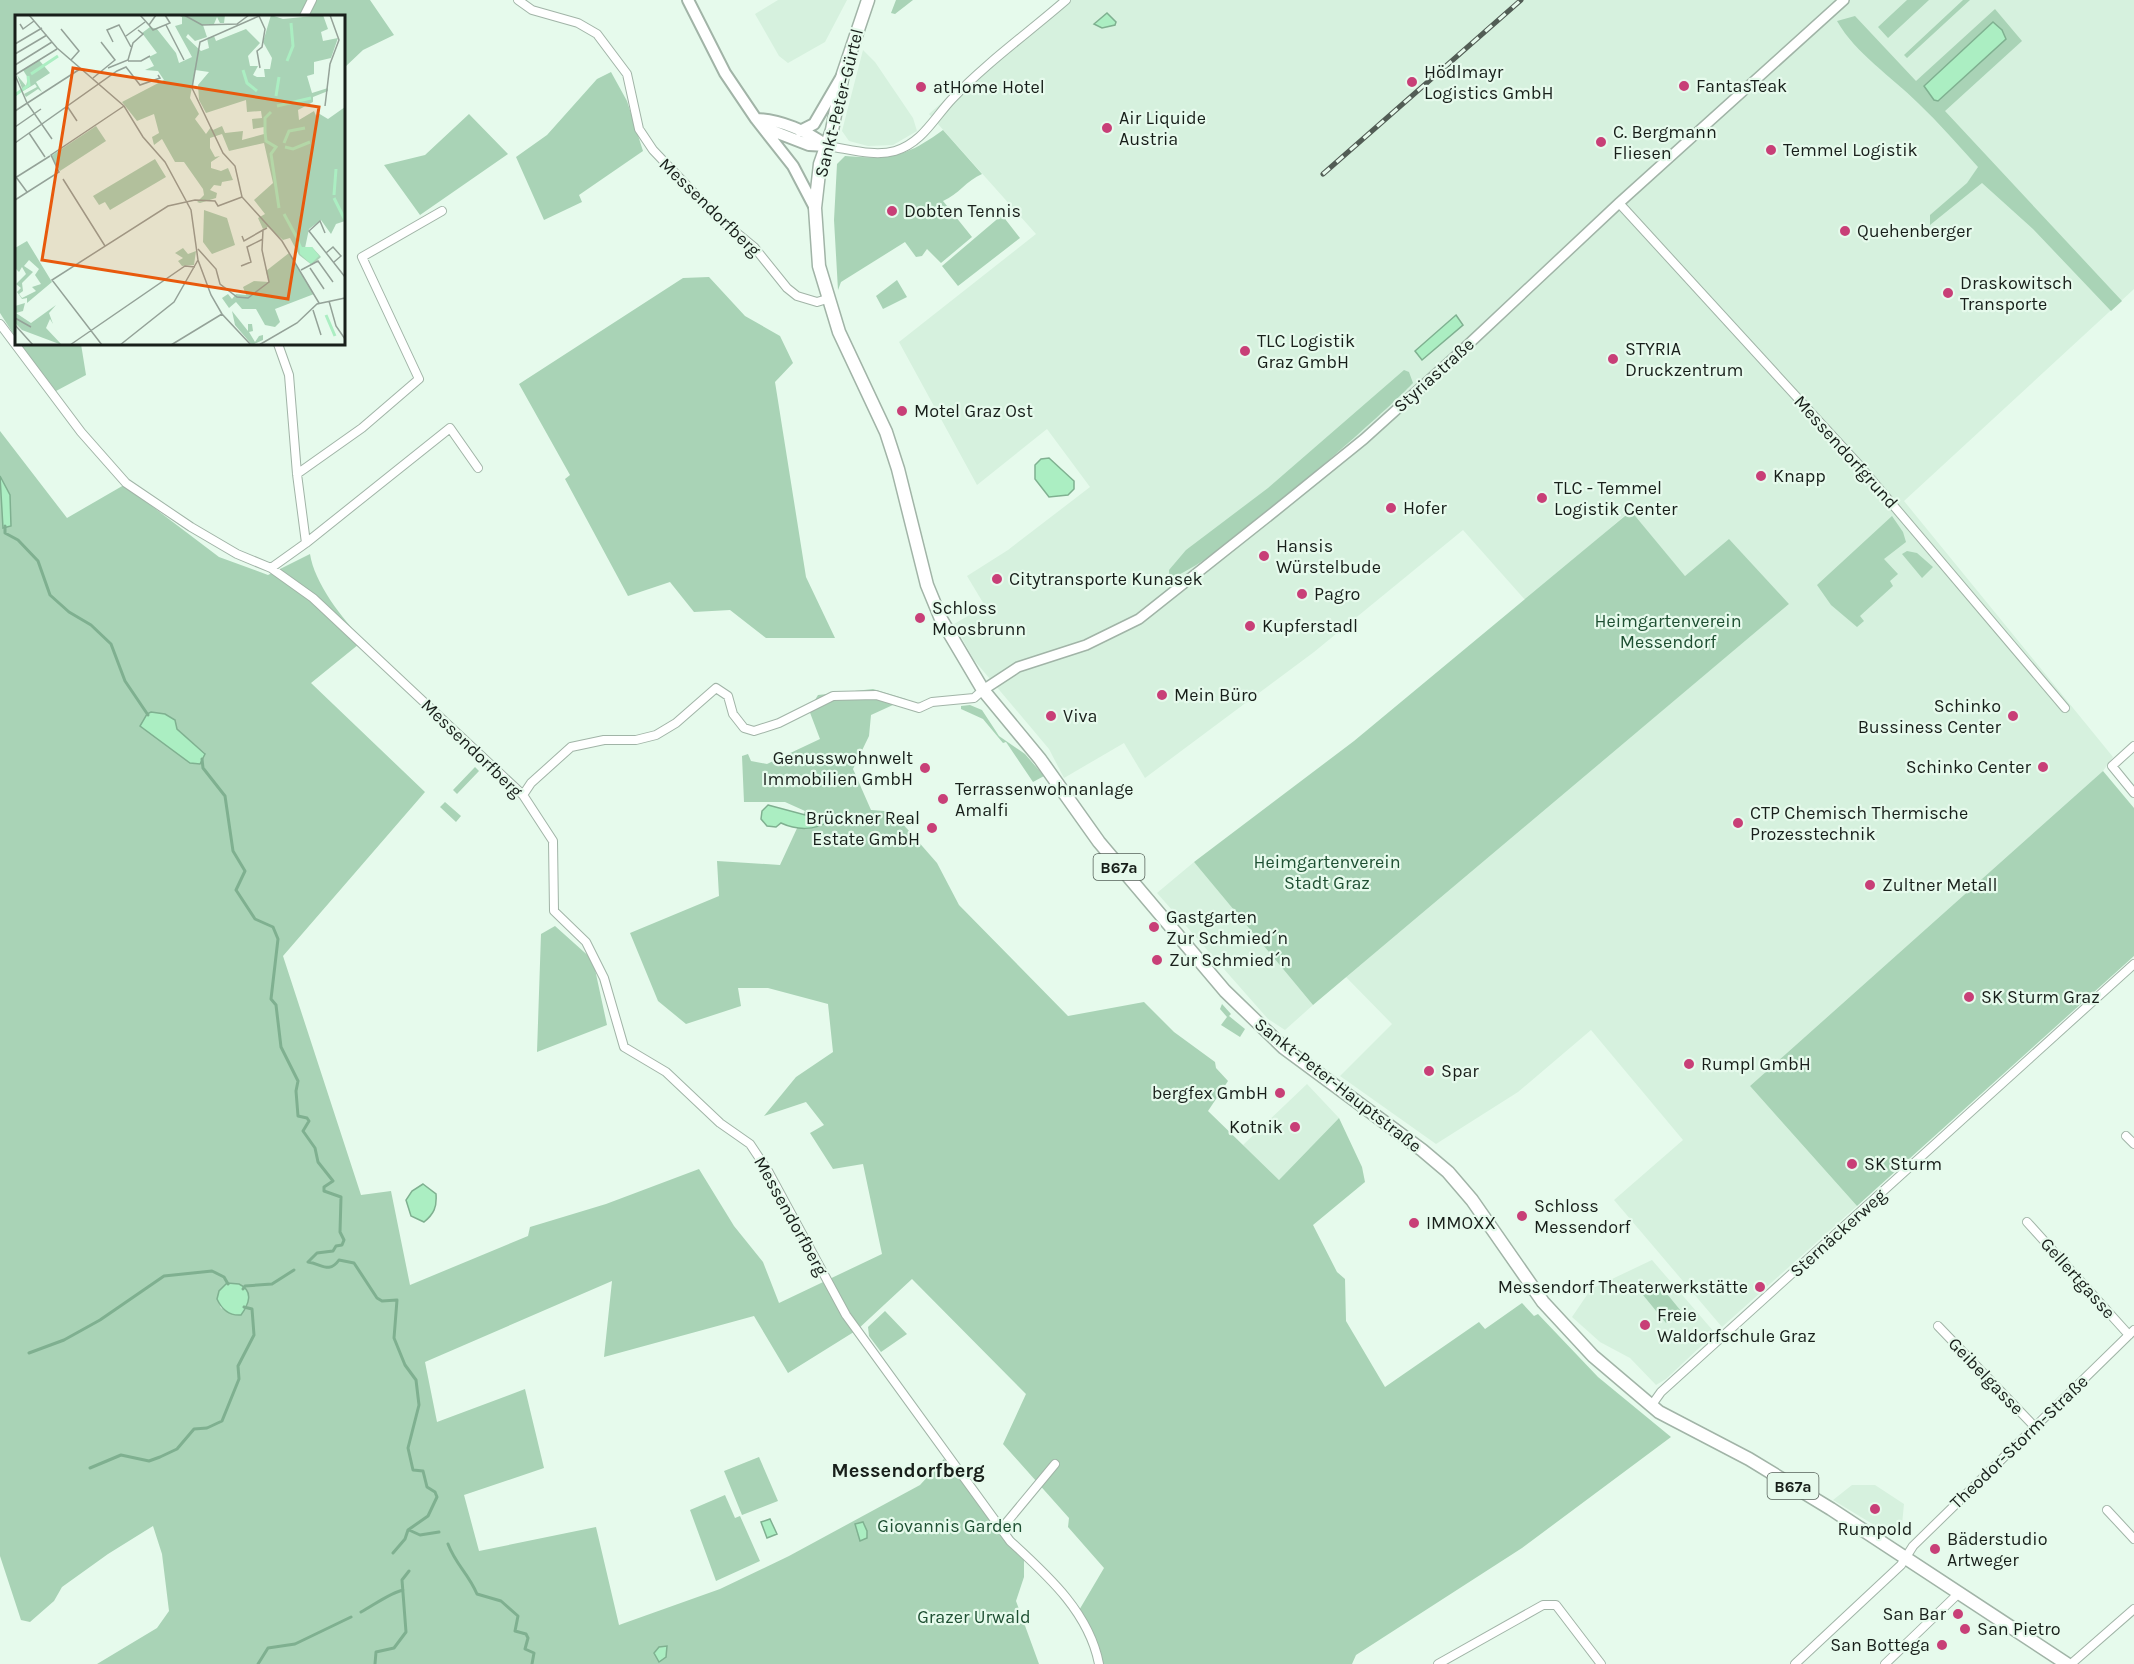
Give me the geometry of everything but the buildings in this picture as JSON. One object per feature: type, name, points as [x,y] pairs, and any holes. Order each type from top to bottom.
[{"type":"main road","name":"Sankt-Peter-Hauptstraße","points":[[688,0],[725,73],[756,119],[794,166],[815,208],[816,243],[827,299],[839,332],[889,441],[927,585],[941,619],[983,690],[1040,759],[1106,850],[1225,991],[1284,1048],[1422,1150],[1448,1172],[1472,1200],[1536,1293],[1563,1327],[1651,1406],[1749,1459],[1906,1557],[2069,1664]]},
{"type":"main road","name":"Sankt-Peter-Gürtel","points":[[815,208],[820,164],[827,146],[843,74],[868,0]]},
{"type":"main road","points":[[800,131],[814,124],[843,74]]},
{"type":"main road","points":[[756,119],[768,119],[816,137],[827,146]]},
{"type":"main road","name":"Sankt-Peter-Hauptstraße","points":[[764,128],[809,145],[827,146]]},
{"type":"street","points":[[304,15],[312,0]]},
{"type":"street","name":"Messendorfberg","points":[[518,0],[532,10],[578,23],[597,34],[627,74],[639,129],[653,150],[714,214],[754,247],[787,288],[797,296],[817,302],[827,299]]},
{"type":"street","points":[[827,146],[882,153],[895,151],[909,144],[926,130],[952,99],[1066,0]]},
{"type":"street","name":"Styriastraße","points":[[983,690],[1018,667],[1086,645],[1139,619],[1364,439],[1469,345],[1619,203],[1844,0]]},
{"type":"street","name":"Messendorfgrund","points":[[1619,203],[1859,465],[2065,708]]},
{"type":"street","points":[[297,474],[362,428],[419,379],[362,256],[442,210]]},
{"type":"street","name":"Messendorfberg","points":[[0,324],[15,344]]},
{"type":"street","name":"Messendorfberg","points":[[16,345],[81,432],[126,483],[237,554],[271,568],[313,598],[523,795],[553,841],[554,911],[586,942],[604,978],[624,1047],[666,1072],[720,1123],[750,1144],[768,1171],[846,1314],[1010,1541],[1035,1564],[1078,1612],[1096,1650],[1099,1664]]},
{"type":"street","points":[[278,345],[289,375],[297,474],[306,543]]},
{"type":"street","points":[[271,568],[306,543],[450,428],[478,468]]},
{"type":"street","points":[[523,795],[531,783],[571,747],[604,740],[636,741],[656,735],[676,723],[716,688],[728,696],[733,714],[744,728],[754,731],[778,723],[832,696],[876,695],[919,708],[932,702],[974,698],[983,690]]},
{"type":"street","points":[[2134,746],[2112,766],[2134,793]]},
{"type":"street","name":"Sternäckerweg","points":[[1651,1406],[1661,1392],[2134,964]]},
{"type":"street","points":[[2126,1136],[2134,1144]]},
{"type":"street","name":"Gellertgasse","points":[[2027,1222],[2131,1332]]},
{"type":"street","name":"Geibelgasse","points":[[1938,1326],[2034,1426]]},
{"type":"street","name":"Theodor-Storm-Straße","points":[[1906,1557],[1913,1546],[2131,1332]]},
{"type":"street","points":[[1002,1528],[1055,1464]]},
{"type":"street","points":[[2107,1510],[2134,1539]]},
{"type":"street","points":[[1795,1664],[1895,1571],[1906,1557]]},
{"type":"street","points":[[1885,1664],[1960,1592]]},
{"type":"street","points":[[1438,1664],[1543,1605],[1556,1605],[1601,1664]]},
{"type":"street","points":[[2069,1664],[2134,1609]]},
{"type":"shaded area","points":[[778,0],[847,0],[825,42],[788,63],[779,56],[755,14]]},
{"type":"shaded area","points":[[1058,0],[2134,0],[2134,289],[1904,501],[2113,757],[2103,771],[1750,1086],[1857,1206],[1722,1327],[1614,1200],[1683,1140],[1591,1030],[1518,1092],[1436,1144],[1340,1076],[1392,1024],[1345,976],[1789,604],[1729,540],[1685,576],[1630,511],[1526,601],[1463,530],[1314,652],[1145,778],[1124,743],[1064,778],[1049,749],[974,660],[954,624],[985,606],[967,576],[1008,550],[1090,487],[1047,429],[977,485],[899,342],[1036,234],[929,114]]},
{"type":"shaded area","points":[[1107,13],[1116,22],[1115,25],[1102,28],[1094,24]]},
{"type":"shaded area","points":[[1993,22],[2002,30],[2006,39],[1938,101],[1934,100],[1924,86]]},
{"type":"shaded area","points":[[863,50],[875,62],[913,118],[917,131],[893,145],[868,146],[849,141],[842,131]]},
{"type":"shaded area","points":[[1456,315],[1463,325],[1422,360],[1415,351]]},
{"type":"shaded area","points":[[1049,458],[1074,481],[1074,489],[1068,495],[1049,497],[1035,479],[1035,465],[1041,459]]},
{"type":"shaded area","points":[[0,476],[10,495],[11,526],[3,528]]},
{"type":"shaded area","points":[[151,712],[165,714],[175,720],[177,729],[205,754],[200,764],[190,763],[140,726],[147,714]]},
{"type":"shaded area","points":[[768,805],[828,821],[817,827],[805,828],[781,823],[776,827],[767,826],[761,819],[762,811]]},
{"type":"shaded area","points":[[1194,862],[1313,1005],[1285,1030],[1268,1019],[1157,893]]},
{"type":"shaded area","points":[[1307,1084],[1339,1118],[1279,1180],[1243,1145]]},
{"type":"shaded area","points":[[423,1184],[436,1194],[434,1210],[424,1222],[411,1216],[406,1200],[412,1191]]},
{"type":"shaded area","name":"Freie Waldorfschule Graz","points":[[1652,1260],[1715,1333],[1666,1379],[1656,1385],[1630,1358],[1600,1342],[1572,1317],[1591,1289]]},
{"type":"shaded area","points":[[227,1283],[239,1284],[247,1290],[249,1298],[241,1315],[226,1312],[217,1299],[219,1291]]},
{"type":"shaded area","name":"Rumpold","points":[[1852,1485],[1875,1485],[1904,1504],[1901,1535],[1884,1531],[1833,1500]]},
{"type":"shaded area","points":[[770,1519],[777,1534],[767,1538],[761,1522]]},
{"type":"shaded area","points":[[863,1522],[867,1538],[860,1541],[855,1524]]},
{"type":"shaded area","points":[[667,1646],[666,1657],[659,1662],[654,1653],[659,1647]]},
{"type":"green space","points":[[0,0],[370,0],[394,35],[363,50],[345,67],[345,15],[15,15],[15,336],[0,313]]},
{"type":"green space","points":[[896,0],[913,0],[895,14],[891,13]]},
{"type":"green space","points":[[1907,0],[1929,0],[1888,38],[1878,27]]},
{"type":"green space","points":[[1963,0],[1970,0],[1907,58],[1904,55]]},
{"type":"green space","points":[[1995,9],[2022,41],[1945,111],[2122,301],[2111,311],[2033,229],[1982,183],[1930,225],[1930,215],[1967,183],[1978,167],[1908,93],[1854,44],[1837,21],[1855,16],[1916,81]]},
{"type":"green space","points":[[611,72],[627,101],[643,151],[579,195],[582,202],[544,220],[516,157],[547,135],[597,79]]},
{"type":"green space","points":[[469,114],[508,154],[420,215],[384,165],[425,155]]},
{"type":"green space","name":"Dobten Tennis","points":[[943,130],[982,174],[943,201],[972,237],[941,263],[927,249],[922,256],[916,257],[905,242],[841,282],[838,290],[834,220],[837,164],[845,156],[897,155],[918,146]]},
{"type":"green space","points":[[1002,215],[1020,238],[958,286],[942,266]]},
{"type":"green space","points":[[709,277],[745,316],[780,336],[793,363],[775,382],[806,577],[835,638],[766,638],[730,610],[694,612],[670,582],[628,596],[565,479],[570,475],[519,384],[683,278]]},
{"type":"green space","points":[[897,280],[907,297],[883,309],[876,296]]},
{"type":"green space","points":[[21,345],[81,345],[86,375],[56,391]]},
{"type":"green space","points":[[1404,370],[1409,372],[1413,383],[1368,426],[1251,525],[1186,571],[1169,577],[1169,570],[1186,550],[1268,488]]},
{"type":"green space","points":[[0,431],[67,518],[124,485],[219,557],[268,575],[310,554],[323,589],[347,622],[364,640],[311,683],[425,792],[283,956],[361,1195],[391,1191],[410,1285],[528,1236],[530,1227],[606,1204],[699,1169],[734,1226],[763,1262],[779,1303],[882,1254],[863,1164],[833,1169],[810,1133],[824,1125],[806,1102],[764,1116],[796,1077],[833,1052],[828,1004],[768,988],[738,988],[741,1006],[686,1024],[658,1001],[630,933],[719,896],[717,861],[780,865],[805,811],[785,802],[744,802],[742,756],[748,754],[751,761],[767,764],[820,739],[809,710],[818,695],[873,689],[906,699],[871,715],[869,736],[853,769],[871,810],[895,815],[937,863],[959,905],[1068,1016],[1144,1002],[1174,1032],[1215,1062],[1216,1068],[1228,1081],[1208,1111],[1279,1180],[1339,1118],[1362,1167],[1365,1182],[1313,1225],[1337,1272],[1345,1279],[1346,1321],[1385,1387],[1479,1322],[1485,1329],[1522,1303],[1534,1316],[1538,1314],[1598,1377],[1671,1437],[1522,1548],[1356,1655],[1352,1664],[1099,1664],[1078,1612],[1104,1568],[1068,1527],[1069,1518],[1003,1444],[1026,1394],[912,1279],[857,1330],[788,1373],[754,1316],[604,1357],[612,1281],[425,1362],[437,1422],[525,1389],[544,1468],[464,1495],[479,1551],[596,1527],[619,1625],[720,1589],[789,1556],[920,1485],[944,1459],[950,1469],[964,1475],[1013,1547],[1024,1559],[1024,1577],[1016,1601],[1039,1664],[97,1664],[157,1628],[169,1611],[162,1554],[153,1526],[62,1587],[54,1601],[30,1622],[21,1620],[0,1556]],"holes":[[[174,725],[177,729],[205,753],[190,763],[146,730]],[[248,1293],[247,1308],[234,1315],[221,1308],[217,1299]]]},
{"type":"green space","name":"Heimgartenverein Stadt Graz","points":[[1631,511],[1685,576],[1729,539],[1789,604],[1313,1005],[1194,862],[1354,741]]},
{"type":"green space","points":[[1892,516],[1903,532],[1906,542],[1884,559],[1898,574],[1890,581],[1893,586],[1860,616],[1864,621],[1857,627],[1831,605],[1817,585]]},
{"type":"green space","points":[[1907,551],[1917,553],[1933,567],[1922,578],[1902,554]]},
{"type":"green space","points":[[970,705],[982,710],[999,736],[1025,754],[1044,776],[1033,782],[1006,742],[1003,743],[983,719],[961,709],[961,706]]},
{"type":"green space","points":[[475,767],[479,771],[457,794],[453,790]]},
{"type":"green space","name":"SK Sturm Graz","points":[[2103,771],[2134,808],[2134,956],[1857,1206],[1750,1086]]},
{"type":"green space","points":[[445,802],[461,816],[456,822],[440,807]]},
{"type":"green space","points":[[555,926],[593,960],[607,1025],[537,1052],[541,934]]},
{"type":"green space","points":[[1222,1004],[1231,1014],[1229,1016],[1245,1029],[1240,1037],[1221,1025],[1227,1017],[1220,1009]]},
{"type":"green space","points":[[1658,1283],[1681,1311],[1666,1323],[1643,1295]]},
{"type":"green space","points":[[885,1311],[907,1334],[881,1352],[869,1336],[868,1327]]},
{"type":"green space","points":[[759,1457],[778,1501],[742,1515],[724,1471]]},
{"type":"green space","points":[[725,1495],[735,1518],[740,1516],[760,1561],[716,1581],[690,1510]]},
{"type":"waterway","points":[[5,526],[5,533],[18,540],[38,561],[50,595],[69,612],[91,625],[111,644],[125,681],[148,715]]},
{"type":"waterway","points":[[202,759],[203,768],[225,796],[233,851],[245,871],[236,890],[255,919],[273,927],[278,939],[271,999],[276,1005],[281,1047],[298,1081],[296,1091],[298,1116],[307,1118],[309,1121],[303,1131],[315,1148],[318,1162],[333,1181],[324,1187],[324,1191],[341,1197],[340,1232],[344,1240],[342,1245],[336,1246],[333,1251],[317,1253],[308,1262],[325,1267],[332,1266],[339,1260],[354,1263],[377,1298],[382,1301],[397,1300],[394,1338],[405,1365],[416,1380],[419,1405],[408,1448],[413,1470],[423,1471],[427,1487],[435,1492],[437,1497],[428,1516],[408,1530],[405,1539],[393,1553]]},
{"type":"waterway","points":[[243,1289],[245,1286],[272,1284],[294,1270]]},
{"type":"waterway","points":[[29,1353],[64,1340],[100,1320],[164,1276],[212,1271],[224,1277],[228,1284]]},
{"type":"waterway","points":[[90,1468],[121,1455],[149,1461],[177,1449],[194,1429],[207,1428],[222,1421],[239,1379],[238,1366],[254,1335],[252,1309],[244,1307]]},
{"type":"waterway","points":[[409,1530],[420,1535],[439,1532]]},
{"type":"waterway","points":[[448,1544],[477,1594],[501,1601],[518,1616],[515,1631],[526,1634],[528,1638],[525,1649],[534,1653],[532,1664]]},
{"type":"waterway","points":[[375,1664],[376,1652],[394,1648],[406,1632],[402,1580],[409,1571]]},
{"type":"waterway","points":[[361,1612],[387,1596],[403,1590]]},
{"type":"waterway","points":[[258,1664],[268,1648],[295,1644],[351,1617]]},
{"type":"railway","points":[[1323,174],[1521,0]]},
{"type":"place","name":"Hödlmayr Logistics GmbH","points":[[1412,82]]},
{"type":"place","name":"FantasTeak","points":[[1684,86]]},
{"type":"place","name":"atHome Hotel","points":[[921,87]]},
{"type":"place","name":"Air Liquide Austria","points":[[1107,128]]},
{"type":"place","name":"C. Bergmann Fliesen","points":[[1601,142]]},
{"type":"place","name":"Temmel Logistik","points":[[1771,150]]},
{"type":"place","name":"Dobten Tennis","points":[[892,211]]},
{"type":"place","name":"Quehenberger","points":[[1845,231]]},
{"type":"place","name":"Draskowitsch Transporte","points":[[1948,293]]},
{"type":"place","name":"TLC Logistik Graz GmbH","points":[[1245,351]]},
{"type":"place","name":"STYRIA Druckzentrum","points":[[1613,359]]},
{"type":"place","name":"Motel Graz Ost","points":[[902,411]]},
{"type":"place","name":"Knapp","points":[[1761,476]]},
{"type":"place","name":"TLC - Temmel Logistik Center","points":[[1542,498]]},
{"type":"place","name":"Hofer","points":[[1391,508]]},
{"type":"place","name":"Hansis Würstelbude","points":[[1264,556]]},
{"type":"place","name":"Citytransporte Kunasek","points":[[997,579]]},
{"type":"place","name":"Pagro","points":[[1302,594]]},
{"type":"place","name":"Schloss Moosbrunn","points":[[920,618]]},
{"type":"place","name":"Kupferstadl","points":[[1250,626]]},
{"type":"place","name":"Mein Büro","points":[[1162,695]]},
{"type":"place","name":"Viva","points":[[1051,716]]},
{"type":"place","name":"Schinko Bussiness Center","points":[[2013,716]]},
{"type":"place","name":"Schinko Center","points":[[2043,767]]},
{"type":"place","name":"Genusswohnwelt Immobilien GmbH","points":[[925,768]]},
{"type":"place","name":"Terrassenwohnanlage Amalfi","points":[[943,799]]},
{"type":"place","name":"CTP Chemisch Thermische Prozesstechnik","points":[[1738,823]]},
{"type":"place","name":"Brückner Real Estate GmbH","points":[[932,828]]},
{"type":"place","name":"Zultner Metall","points":[[1870,885]]},
{"type":"place","name":"Gastgarten Zur Schmied´n","points":[[1154,927]]},
{"type":"place","name":"Zur Schmied´n","points":[[1157,960]]},
{"type":"place","name":"SK Sturm Graz","points":[[1969,997]]},
{"type":"place","name":"Rumpl GmbH","points":[[1689,1064]]},
{"type":"place","name":"Spar","points":[[1429,1071]]},
{"type":"place","name":"bergfex GmbH","points":[[1280,1093]]},
{"type":"place","name":"Kotnik","points":[[1295,1127]]},
{"type":"place","name":"SK Sturm","points":[[1852,1164]]},
{"type":"place","name":"Schloss Messendorf","points":[[1522,1216]]},
{"type":"place","name":"IMMOXX","points":[[1414,1223]]},
{"type":"place","name":"Messendorf Theaterwerkstätte","points":[[1760,1287]]},
{"type":"place","name":"Freie Waldorfschule Graz","points":[[1645,1325]]},
{"type":"place","name":"Rumpold","points":[[1875,1509]]},
{"type":"place","name":"Bäderstudio Artweger","points":[[1935,1549]]},
{"type":"place","name":"San Bar","points":[[1958,1614]]},
{"type":"place","name":"San Pietro","points":[[1965,1629]]},
{"type":"place","name":"San Bottega","points":[[1942,1645]]},
{"type":"district","name":"Messendorfberg","points":[[908,1470]]},
{"type":"park label","name":"Heimgartenverein Messendorf","points":[[1668,631]]},
{"type":"park label","name":"Giovannis Garden","points":[[950,1526]]},
{"type":"park label","name":"Grazer Urwald","points":[[974,1617]]}]
